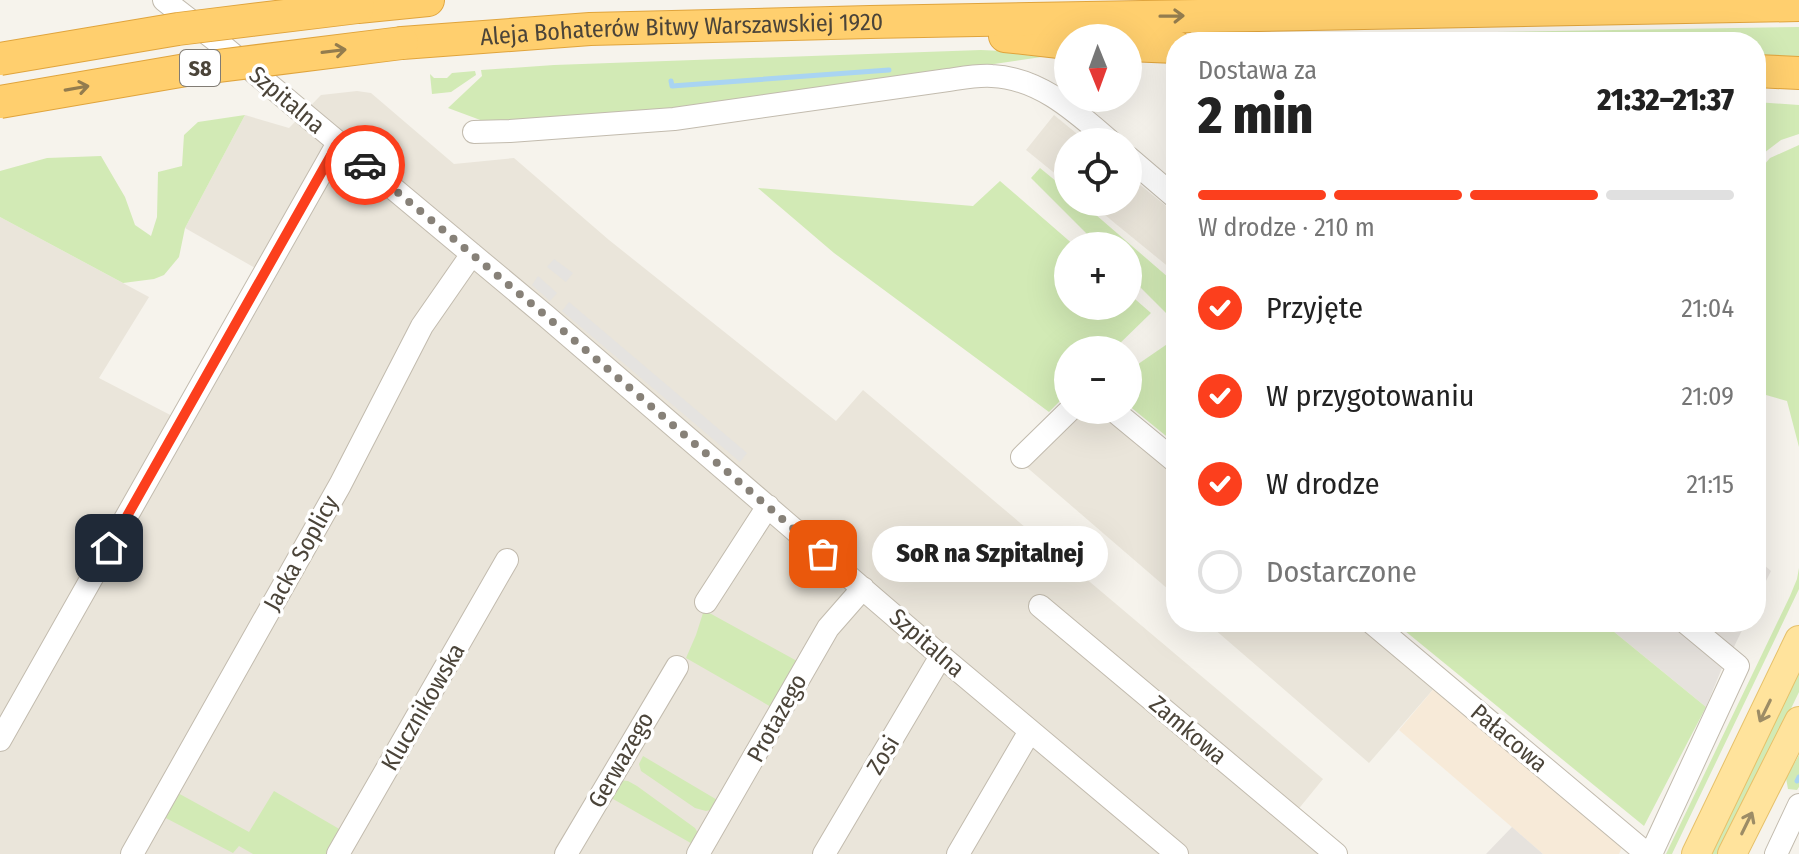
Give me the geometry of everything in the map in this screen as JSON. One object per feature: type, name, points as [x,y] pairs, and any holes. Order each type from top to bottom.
[{"type":"highway","name":"S8","points":[[0,59],[178,29],[428,0]]},
{"type":"highway","name":"Aleja Bohaterów Bitwy Warszawskiej 1920","points":[[0,102],[186,70],[402,43],[590,29],[1799,5]]},
{"type":"highway","points":[[870,22],[1054,42]]},
{"type":"highway","points":[[1142,46],[1166,47]]},
{"type":"highway","points":[[1766,71],[1799,73]]},
{"type":"main road","points":[[1696,854],[1799,640]]},
{"type":"main road","points":[[1732,854],[1799,721]]},
{"type":"street","name":"Szpitalna","points":[[164,0],[472,254],[1177,854]]},
{"type":"street","points":[[474,132],[674,119],[991,76],[1029,83],[1094,128]]},
{"type":"street","points":[[0,740],[338,143]]},
{"type":"street","points":[[1142,169],[1166,189]]},
{"type":"street","name":"Jacka Soplicy","points":[[132,854],[340,485],[422,326],[472,254]]},
{"type":"street","points":[[1022,457],[1056,424]]},
{"type":"street","points":[[1130,424],[1166,454]]},
{"type":"street","points":[[706,602],[768,506]]},
{"type":"street","name":"Klucznikowska","points":[[338,854],[507,560]]},
{"type":"street","name":"Protazego","points":[[698,854],[828,628],[863,588]]},
{"type":"street","name":"Zamkowa","points":[[1040,606],[1336,854]]},
{"type":"street","name":"Pałacowa","points":[[1383,632],[1649,854]]},
{"type":"street","points":[[1649,854],[1738,666],[1697,632]]},
{"type":"street","name":"Zosi","points":[[824,854],[941,656]]},
{"type":"street","name":"Gerwazego","points":[[566,854],[677,667]]},
{"type":"street","points":[[958,854],[1030,731]]},
{"type":"street","points":[[1762,792],[1798,812],[1776,854]]},
{"type":"shaded area","points":[[357,91],[371,93],[454,164],[514,158],[609,240],[836,421],[863,390],[1323,779],[1292,817],[1336,854],[0,854],[0,217],[149,297],[99,378],[178,419],[262,272],[185,228],[245,115],[289,128],[321,95]]},
{"type":"shaded area","points":[[1054,115],[1070,128],[1054,128],[1054,173],[1026,150]]},
{"type":"shaded area","points":[[1142,186],[1166,206],[1166,265],[1142,245],[1142,232],[1126,232],[1106,216],[1142,216]]},
{"type":"shaded area","points":[[554,259],[573,273],[566,282],[547,267]]},
{"type":"shaded area","points":[[538,276],[557,293],[550,301],[532,285]]},
{"type":"shaded area","points":[[569,302],[747,453],[740,462],[562,311]]},
{"type":"shaded area","points":[[1072,424],[1118,424],[1166,463],[1166,587],[1023,464]]},
{"type":"shaded area","points":[[1218,632],[1372,632],[1437,685],[1369,763]]},
{"type":"shaded area","points":[[1614,632],[1680,632],[1722,668],[1706,707]]},
{"type":"shaded area","points":[[1706,632],[1741,632],[1731,653]]},
{"type":"shaded area","points":[[1437,685],[1622,847],[1619,854],[1543,854],[1399,730]]},
{"type":"shaded area","points":[[1512,827],[1543,854],[1486,854]]},
{"type":"green space","points":[[1799,27],[1799,61],[1766,59],[1766,32],[1494,32]]},
{"type":"green space","points":[[981,50],[1054,54],[700,107],[517,123],[483,121],[448,108],[482,76],[481,70]]},
{"type":"green space","points":[[475,71],[476,75],[451,92],[432,94],[430,74],[434,78],[447,78],[452,73]]},
{"type":"green space","points":[[1766,103],[1799,105],[1799,134],[1781,140],[1766,151]]},
{"type":"green space","points":[[245,115],[185,228],[179,257],[164,275],[123,283],[0,217],[0,171],[47,158],[101,156],[125,197],[135,225],[151,236],[157,217],[158,172],[182,166],[184,135],[198,122]]},
{"type":"green space","points":[[1799,145],[1799,447],[1787,401],[1766,395],[1766,163]]},
{"type":"green space","points":[[1040,168],[1054,180],[1054,201],[1031,178]]},
{"type":"green space","points":[[1000,181],[1059,232],[1054,232],[1054,320],[1142,320],[1142,305],[1151,313],[1127,336],[1054,336],[1054,407],[1049,412],[834,253],[758,188],[973,206]]},
{"type":"green space","points":[[1069,216],[1097,216],[1116,232],[1085,232]]},
{"type":"green space","points":[[1142,255],[1166,275],[1166,313],[1142,289]]},
{"type":"green space","points":[[1166,345],[1166,436],[1142,416],[1142,361]]},
{"type":"green space","points":[[1799,568],[1799,589],[1672,854],[1666,854],[1790,596]]},
{"type":"green space","points":[[704,610],[797,661],[773,708],[686,658]]},
{"type":"green space","points":[[1406,632],[1614,632],[1706,707],[1644,826]]},
{"type":"green space","points":[[1799,673],[1799,692],[1721,854],[1711,854]]},
{"type":"green space","points":[[1799,755],[1799,787],[1797,790],[1788,789],[1786,778]]},
{"type":"green space","points":[[643,756],[719,801],[715,809],[706,811],[695,808],[641,771],[639,764]]},
{"type":"green space","points":[[619,780],[637,786],[695,828],[699,835],[696,846],[606,795]]},
{"type":"green space","points":[[274,791],[341,830],[328,854],[253,854],[239,846],[233,853],[160,815],[176,792],[249,832]]},
{"type":"waterway","points":[[671,81],[672,86],[889,70]]},
{"type":"waterway","points":[[1797,781],[1799,777]]},
{"type":"way so far","points":[[365,165],[823,554]]},
{"type":"place","name":"SoR na Szpitalnej","points":[[823,554]]},
{"type":"route","points":[[109,548],[338,143],[365,165]]}]
